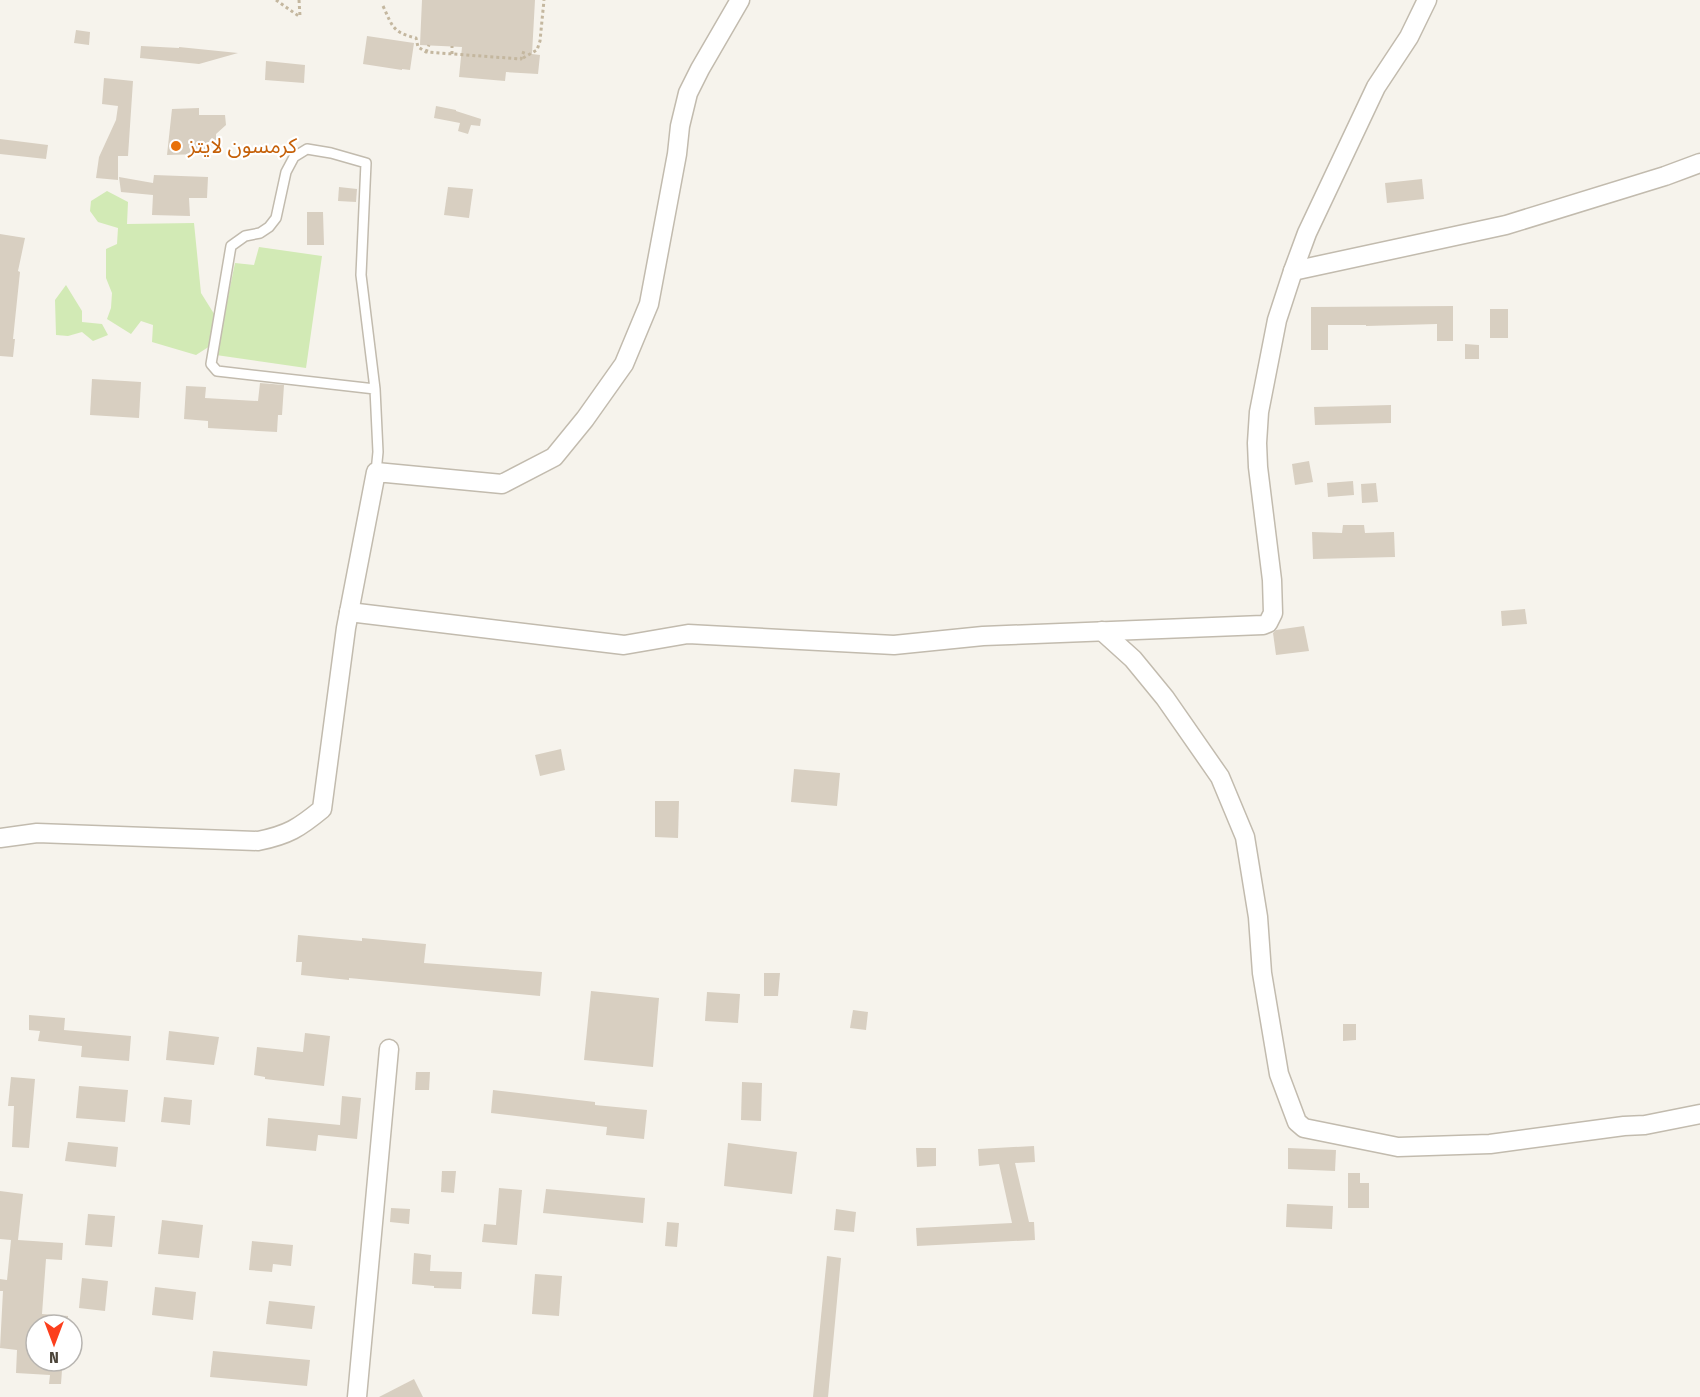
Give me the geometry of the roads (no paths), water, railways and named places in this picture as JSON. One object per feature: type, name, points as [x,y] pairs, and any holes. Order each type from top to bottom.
[{"type":"street","points":[[0,838],[37,833],[258,841],[279,837],[298,829],[322,809],[349,612],[376,472],[502,484],[554,457],[585,419],[624,364],[649,304],[677,154],[680,126],[688,93],[740,0]]},
{"type":"street","points":[[349,612],[624,645],[688,634],[894,645],[983,636],[1263,626],[1273,613],[1272,579],[1258,468],[1259,422],[1277,320],[1307,233],[1376,87],[1409,37],[1426,0]]},
{"type":"street","points":[[1293,270],[1506,225],[1700,163]]},
{"type":"street","points":[[1102,632],[1134,659],[1165,698],[1220,777],[1245,837],[1258,917],[1262,973],[1279,1074],[1297,1122],[1304,1128],[1398,1147],[1490,1144],[1645,1125],[1700,1114]]},
{"type":"street","points":[[357,1397],[389,1049]]},
{"type":"lane","points":[[375,389],[217,371],[211,364],[231,246],[238,239],[260,233],[269,227],[276,218],[286,172],[294,157],[307,149],[332,153],[366,163],[361,275],[375,389],[378,452],[376,472]]},
{"type":"place","name":"كرمسون لايتز","points":[[176,146]]}]
